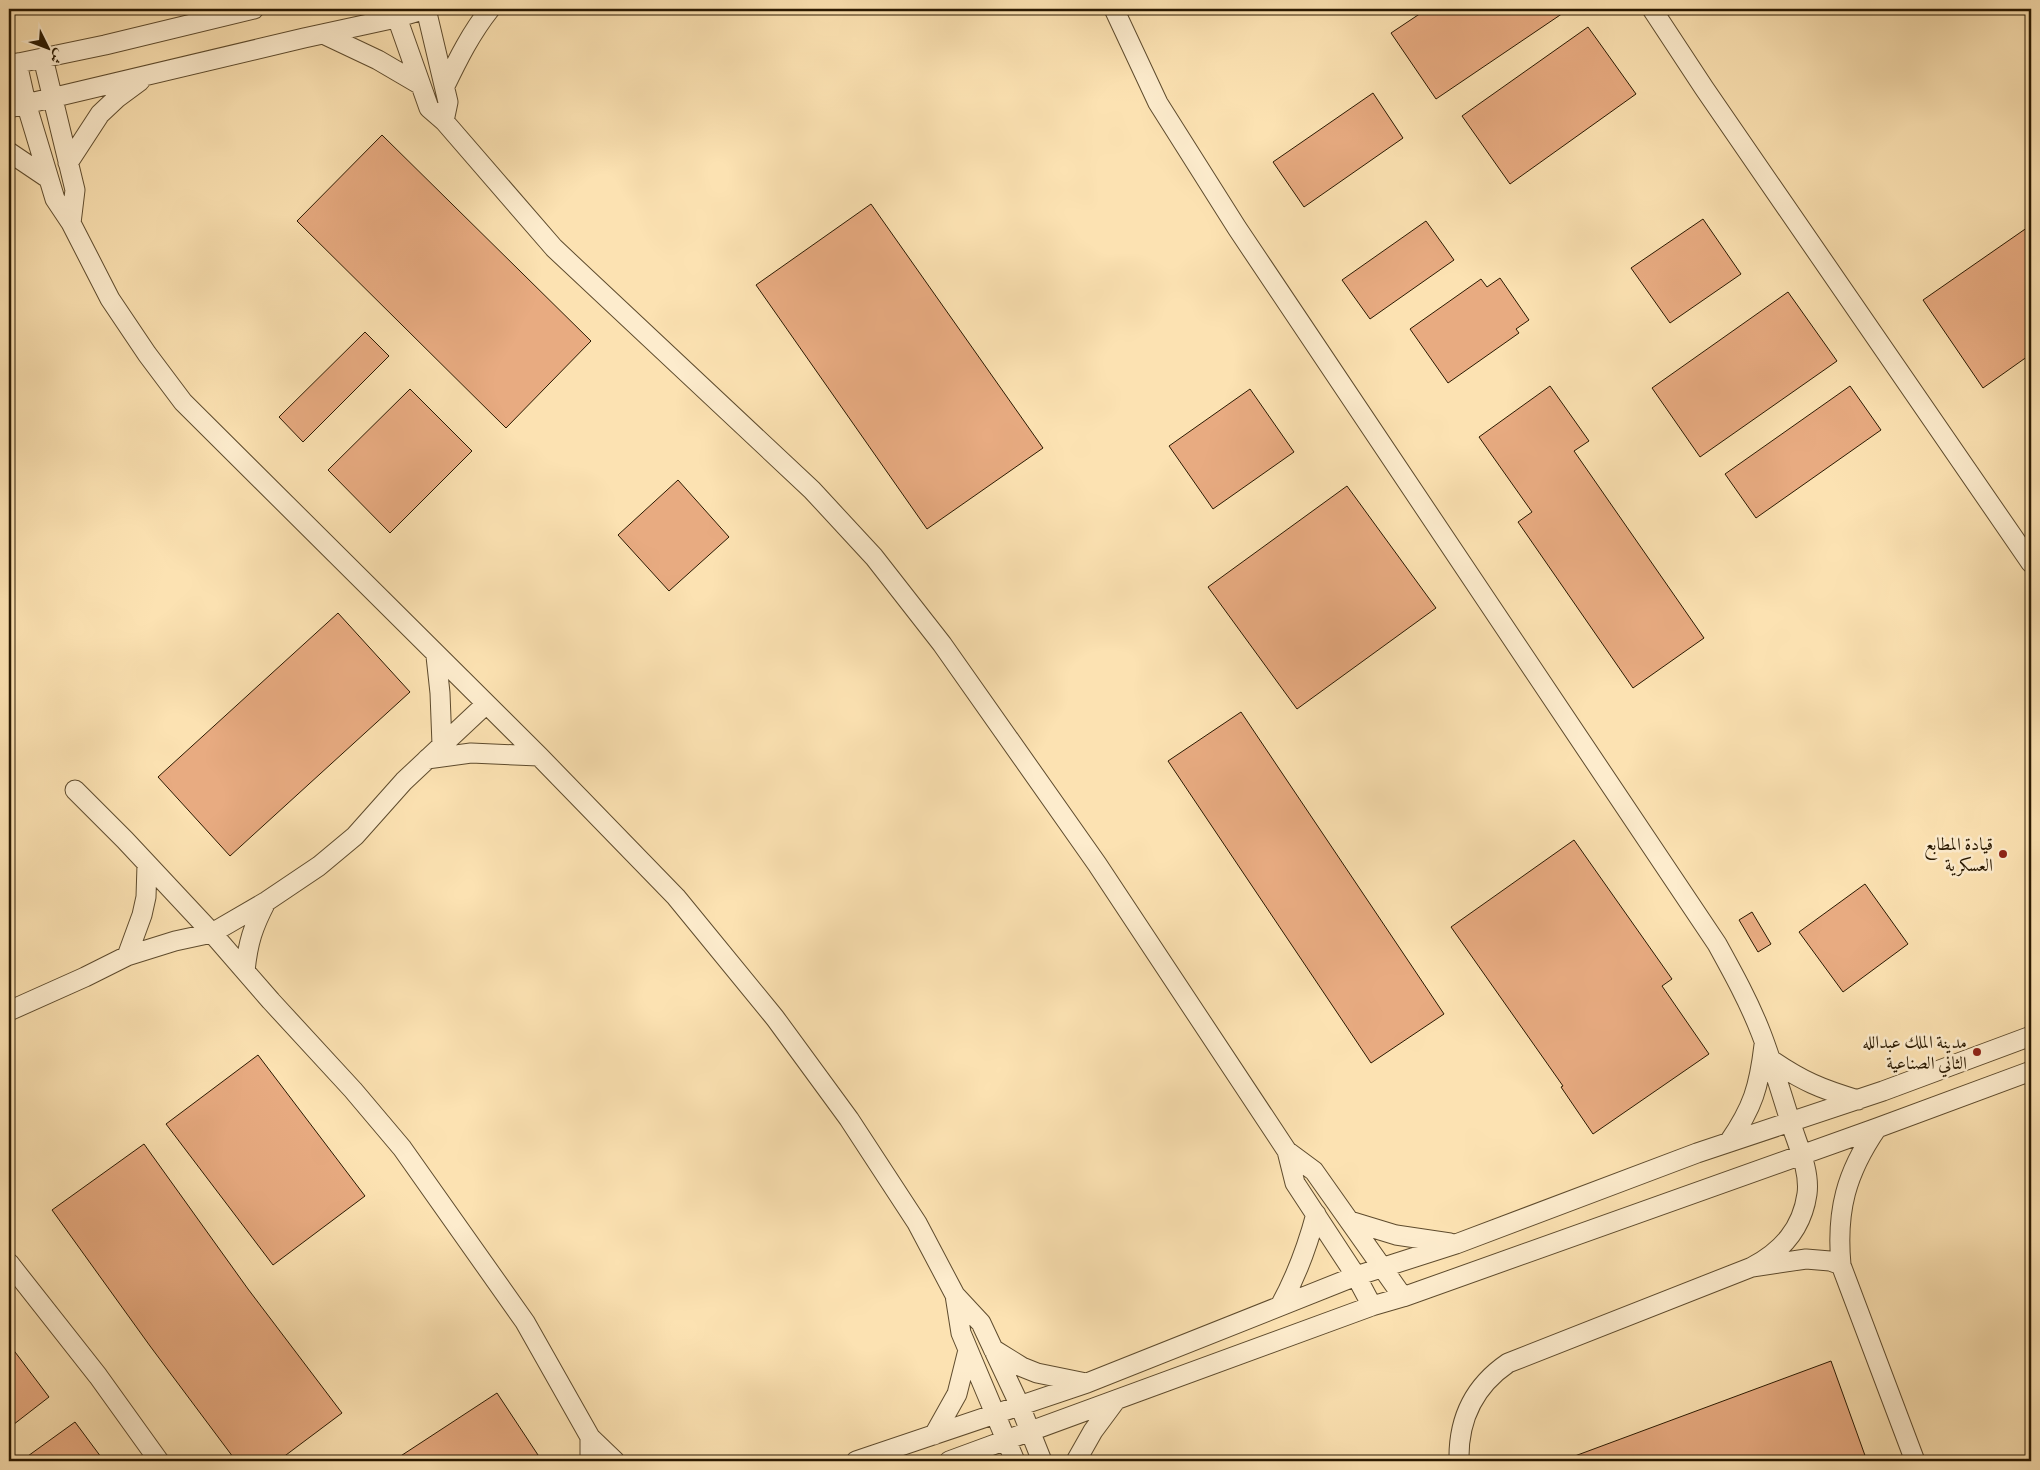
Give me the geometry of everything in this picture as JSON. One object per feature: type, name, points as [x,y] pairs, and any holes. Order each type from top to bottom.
[{"type":"street","points":[[254,9],[105,45],[13,64],[18,106],[49,179],[55,199],[71,223],[110,299],[147,354],[183,402],[485,705],[539,756],[676,897],[775,1018],[854,1127],[917,1224],[955,1294],[981,1323],[1020,1406],[1042,1461]]},
{"type":"street","points":[[18,106],[323,34],[395,13],[426,9],[448,102],[444,121]]},
{"type":"street","points":[[445,86],[464,48],[490,9]]},
{"type":"street","points":[[1114,9],[1158,103],[1237,228],[1718,944],[1740,986],[1767,1050],[1801,1154],[1807,1183],[1804,1212],[1796,1229],[1784,1245],[1769,1258],[1752,1267],[1508,1363],[1486,1380],[1470,1403],[1460,1432],[1459,1461]]},
{"type":"street","points":[[1652,9],[1709,96],[2031,562]]},
{"type":"street","points":[[395,13],[429,108],[444,121],[554,248],[812,490],[874,557],[942,644],[1091,856],[1287,1151],[1295,1183],[1356,1276],[1372,1306]]},
{"type":"street","points":[[323,34],[378,60],[420,84]]},
{"type":"street","points":[[43,58],[75,190],[71,223]]},
{"type":"street","points":[[68,164],[100,114],[117,98],[148,75]]},
{"type":"street","points":[[9,152],[49,179]]},
{"type":"street","points":[[436,656],[440,693],[442,745]]},
{"type":"street","points":[[9,1011],[127,956],[167,943],[212,933],[267,901],[319,866],[354,836],[404,781],[485,705]]},
{"type":"street","points":[[427,759],[471,753],[539,756]]},
{"type":"street","points":[[75,790],[212,933],[353,1090],[402,1148],[525,1322],[590,1437],[615,1461]]},
{"type":"street","points":[[127,956],[146,897],[147,864]]},
{"type":"street","points":[[245,971],[253,926],[267,901]]},
{"type":"street","points":[[856,1461],[1087,1383],[1356,1276],[1456,1244],[1729,1142],[1858,1100],[2031,1036]]},
{"type":"street","points":[[1767,1050],[1801,1080],[1822,1089],[1858,1100]]},
{"type":"street","points":[[1729,1142],[1752,1106],[1767,1050]]},
{"type":"street","points":[[955,1461],[1031,1431],[1372,1306],[1403,1297],[1877,1128],[2031,1071]]},
{"type":"street","points":[[1877,1128],[1863,1148],[1852,1170],[1844,1193],[1839,1233],[1841,1265],[1915,1461]]},
{"type":"street","points":[[1287,1151],[1314,1171],[1403,1297]]},
{"type":"street","points":[[1280,1306],[1295,1280],[1303,1260],[1316,1214]]},
{"type":"street","points":[[1350,1221],[1396,1235],[1425,1241],[1456,1244]]},
{"type":"street","points":[[1752,1267],[1806,1258],[1830,1261],[1841,1265]]},
{"type":"street","points":[[9,1263],[98,1376],[159,1461]]},
{"type":"street","points":[[955,1294],[961,1333],[1015,1461]]},
{"type":"street","points":[[993,1348],[1022,1367],[1087,1383]]},
{"type":"street","points":[[934,1435],[957,1394],[968,1350]]},
{"type":"street","points":[[1076,1461],[1093,1431],[1117,1400]]},
{"type":"street","points":[[590,1437],[590,1461]]},
{"type":"building","points":[[1427,9],[1569,9],[1436,99],[1391,33]]},
{"type":"building","points":[[1588,27],[1636,94],[1510,184],[1462,116]]},
{"type":"building","points":[[1373,93],[1403,138],[1304,207],[1273,162]]},
{"type":"building","points":[[382,135],[591,341],[506,428],[297,221]]},
{"type":"building","points":[[871,204],[1043,448],[927,529],[756,285]]},
{"type":"building","points":[[1703,219],[1741,274],[1670,323],[1631,268]]},
{"type":"building","points":[[1426,221],[1454,260],[1370,319],[1342,280]]},
{"type":"building","points":[[2031,225],[2031,354],[1983,388],[1923,300]]},
{"type":"building","points":[[1500,278],[1529,320],[1516,329],[1519,333],[1448,383],[1410,329],[1481,279],[1487,287]]},
{"type":"building","points":[[1788,292],[1837,361],[1700,457],[1652,388]]},
{"type":"building","points":[[365,332],[389,356],[303,442],[279,417]]},
{"type":"building","points":[[1550,386],[1589,441],[1574,451],[1704,638],[1633,688],[1518,522],[1532,512],[1479,437]]},
{"type":"building","points":[[1850,386],[1881,430],[1756,518],[1725,474]]},
{"type":"building","points":[[410,389],[472,451],[390,533],[328,470]]},
{"type":"building","points":[[1250,389],[1294,452],[1213,509],[1169,446]]},
{"type":"building","points":[[678,480],[729,537],[669,591],[618,535]]},
{"type":"building","points":[[1347,486],[1436,608],[1297,709],[1208,587]]},
{"type":"building","points":[[338,613],[410,692],[230,856],[158,777]]},
{"type":"building","points":[[1241,712],[1444,1014],[1371,1063],[1168,761]]},
{"type":"building","points":[[1574,840],[1672,979],[1662,986],[1709,1054],[1593,1134],[1561,1087],[1563,1086],[1451,927]]},
{"type":"building","points":[[1865,884],[1908,944],[1843,992],[1799,932]]},
{"type":"building","points":[[1752,912],[1771,944],[1758,952],[1739,920]]},
{"type":"building","points":[[258,1055],[365,1196],[273,1265],[166,1124]]},
{"type":"building","points":[[144,1144],[248,1289],[342,1413],[278,1461],[236,1461],[52,1210]]},
{"type":"building","points":[[9,1344],[49,1397],[9,1428]]},
{"type":"building","points":[[1831,1361],[1867,1461],[1564,1460]]},
{"type":"building","points":[[497,1393],[542,1461],[393,1461]]},
{"type":"building","points":[[75,1422],[104,1461],[21,1461]]},
{"type":"place","name":"قيادة المطابع العسكرية","points":[[2003,854]]},
{"type":"place","name":"مدينة الملك عبدالله الثاني الصناعية","points":[[1977,1052]]}]
